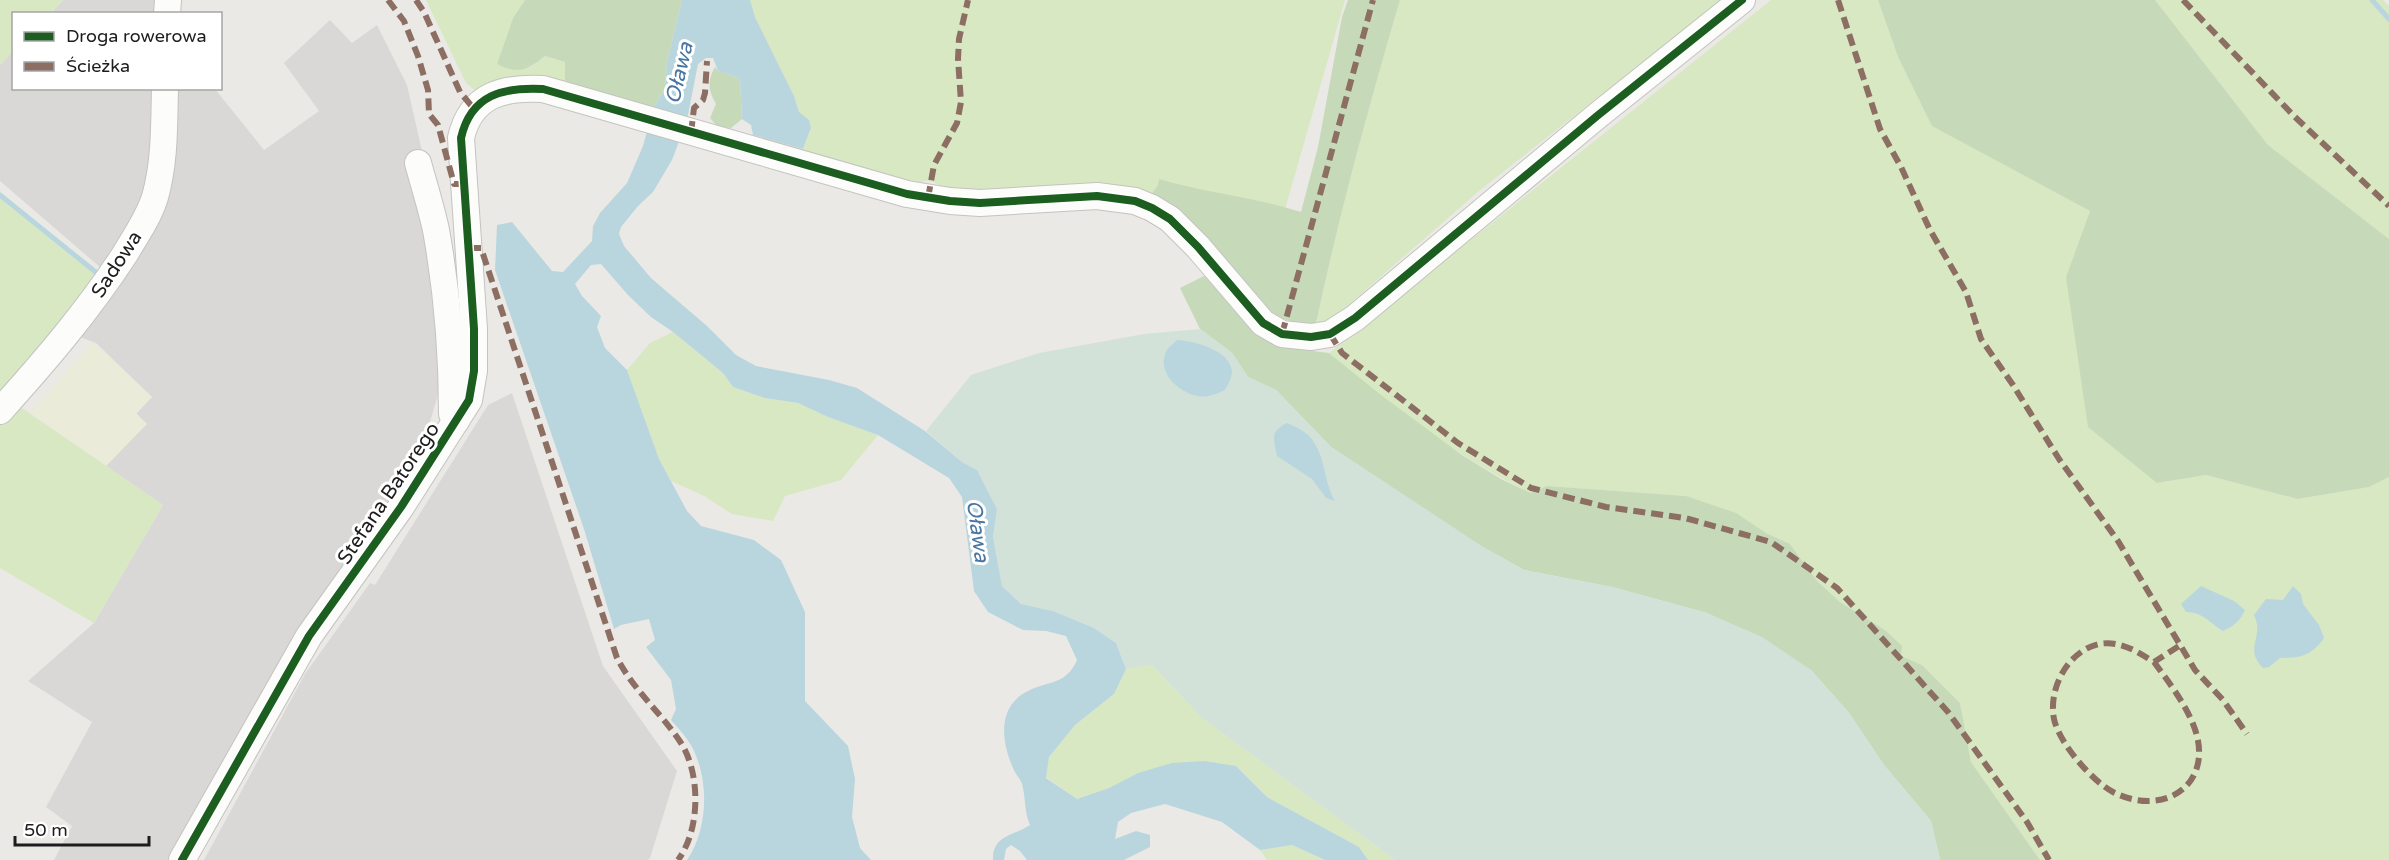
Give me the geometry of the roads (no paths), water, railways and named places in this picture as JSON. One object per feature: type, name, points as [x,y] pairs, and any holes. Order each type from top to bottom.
[{"type":"street","name":"Stefana Batorego","points":[[185,859],[309,636],[401,507],[469,400],[474,370],[473,307],[461,157],[463,129],[474,109],[490,96],[500,91],[524,88],[543,89],[907,194],[980,202],[1097,196],[1135,201],[1170,219],[1198,247],[1263,323],[1282,334],[1311,337],[1330,334],[1355,318],[1597,116],[1742,0]]},
{"type":"street","name":"Sadowa","points":[[0,411],[74,326],[104,286],[136,236],[154,200],[160,174],[164,147],[165,90]]},
{"type":"street","points":[[418,163],[435,227],[442,272],[452,354],[452,414],[456,421]]},
{"type":"water","name":"Oława","points":[[682,0],[750,0],[755,17],[794,96],[799,112],[809,120],[811,128],[803,149],[753,135],[751,125],[742,119],[740,78],[718,71],[713,58],[706,58],[698,64],[687,120],[672,160],[653,192],[621,227],[619,234],[624,246],[651,278],[707,326],[736,355],[756,366],[829,380],[857,388],[925,431],[962,462],[977,470],[997,509],[993,537],[1002,586],[1021,604],[1053,611],[1094,628],[1116,643],[1126,669],[1114,694],[1075,725],[1049,757],[1046,778],[1077,799],[1109,788],[1138,773],[1172,763],[1204,761],[1236,766],[1267,797],[1359,847],[1368,860],[1325,860],[1292,845],[1260,850],[1222,822],[1165,804],[1131,813],[1118,822],[1115,839],[1136,831],[1150,835],[1150,847],[1124,860],[1027,860],[1011,845],[1006,849],[1004,860],[993,860],[996,846],[1000,841],[1030,825],[1022,784],[1006,747],[1004,725],[1006,715],[1018,698],[1028,691],[1057,681],[1073,668],[1077,660],[1066,636],[1046,631],[1023,630],[988,612],[974,591],[962,497],[949,478],[878,435],[828,417],[798,403],[765,398],[733,387],[723,373],[651,317],[601,264],[591,265],[575,284],[582,296],[601,316],[597,327],[605,348],[627,370],[659,459],[687,511],[701,526],[754,540],[781,560],[805,612],[805,701],[848,746],[855,779],[852,817],[860,848],[871,860],[687,860],[700,833],[703,817],[701,770],[689,742],[671,720],[676,709],[671,680],[646,647],[655,640],[649,619],[621,625],[614,629],[584,529],[495,270],[497,225],[512,222],[552,271],[563,272],[592,241],[593,226],[600,213],[627,183],[643,146],[653,109],[665,88],[667,62]]},
{"type":"water","points":[[1177,340],[1193,342],[1210,348],[1225,358],[1232,372],[1225,390],[1208,396],[1197,396],[1183,390],[1170,379],[1166,373],[1164,358],[1167,350]]},
{"type":"water","points":[[1287,423],[1304,431],[1314,442],[1335,501],[1326,498],[1312,479],[1277,456],[1274,436],[1277,429]]},
{"type":"water","points":[[2201,586],[2234,601],[2245,610],[2236,623],[2223,631],[2202,616],[2186,612],[2181,604]]},
{"type":"water","points":[[2293,586],[2301,594],[2303,604],[2319,625],[2324,638],[2315,649],[2305,655],[2280,658],[2269,667],[2263,668],[2255,654],[2257,623],[2254,615],[2266,599],[2283,600]]},
{"type":"waterway","points":[[2372,0],[2389,19]]},
{"type":"waterway","points":[[0,195],[98,274]]}]
